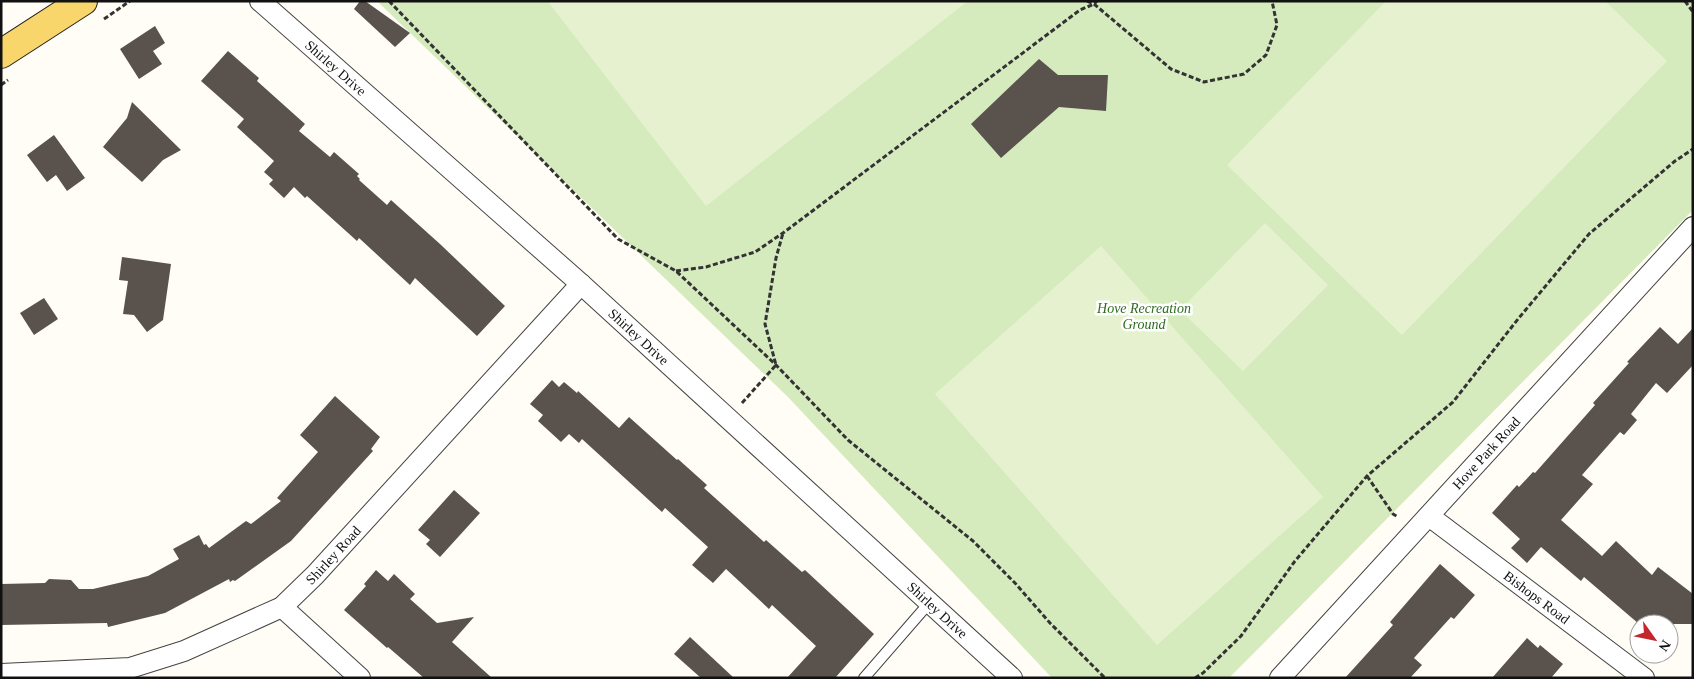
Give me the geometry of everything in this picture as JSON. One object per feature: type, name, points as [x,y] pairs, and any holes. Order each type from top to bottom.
[{"type":"main road","points":[[1,54],[83,1]]},
{"type":"street","name":"Shirley Drive","points":[[260,1],[581,284],[1012,678]]},
{"type":"street","name":"Hove Park Road","points":[[1280,678],[1693,228]]},
{"type":"street","name":"Shirley Road","points":[[1,674],[130,668],[184,651],[282,607],[315,575],[581,284]]},
{"type":"street","name":"Bishops Road","points":[[1424,522],[1644,678]]},
{"type":"street","points":[[282,607],[360,678]]},
{"type":"lane","points":[[864,678],[930,602]]},
{"type":"path","points":[[389,1],[618,239],[676,271],[776,365],[848,440],[972,541],[1016,583],[1050,622],[1105,678]]},
{"type":"path","points":[[1087,1],[1095,3],[1171,69],[1204,82],[1244,74],[1266,55],[1277,25],[1272,1]]},
{"type":"path","points":[[1684,1],[1693,12]]},
{"type":"path","points":[[676,271],[706,267],[755,252],[1080,10],[1095,3]]},
{"type":"path","points":[[1195,678],[1203,673],[1241,636],[1295,561],[1367,476],[1453,402],[1518,318],[1590,234],[1675,161],[1693,149]]},
{"type":"path","points":[[776,365],[765,324],[776,258],[783,233]]},
{"type":"path","points":[[728,418],[776,365]]},
{"type":"path","points":[[1367,476],[1393,514],[1424,522]]},
{"type":"green space","name":"Hove Recreation Ground","points":[[377,1],[1693,1],[1693,210],[1229,678],[1052,678],[788,397]]},
{"type":"green space","points":[[551,1],[968,1],[706,206],[549,3]]},
{"type":"green space","points":[[1386,1],[1605,1],[1667,61],[1402,335],[1227,165]]},
{"type":"green space","points":[[1265,223],[1328,285],[1243,371],[1180,310]]},
{"type":"green space","points":[[1101,246],[1323,497],[1157,645],[935,394]]},
{"type":"building","points":[[360,1],[365,1],[410,33],[395,47],[354,9]]},
{"type":"building","points":[[155,26],[165,43],[153,51],[162,64],[139,79],[120,49]]},
{"type":"building","points":[[228,51],[259,78],[257,81],[305,124],[299,131],[330,157],[334,152],[359,174],[357,176],[359,180],[387,205],[391,200],[505,306],[477,336],[415,278],[410,285],[359,238],[357,241],[307,196],[305,198],[294,187],[284,198],[269,184],[273,180],[264,172],[274,161],[237,127],[244,119],[201,81]]},
{"type":"building","points":[[1039,59],[1058,75],[1108,75],[1106,111],[1059,107],[1001,158],[971,124]]},
{"type":"building","points":[[132,102],[181,150],[163,160],[142,182],[103,147],[127,118]]},
{"type":"building","points":[[54,135],[85,178],[67,191],[56,175],[47,182],[27,155]]},
{"type":"building","points":[[122,257],[171,264],[163,320],[147,332],[134,315],[123,314],[128,281],[119,280]]},
{"type":"building","points":[[44,298],[58,319],[34,335],[20,313]]},
{"type":"building","points":[[1660,327],[1678,344],[1693,328],[1693,365],[1667,393],[1656,383],[1631,414],[1637,420],[1624,435],[1620,432],[1582,475],[1593,484],[1561,520],[1602,556],[1616,541],[1652,575],[1658,567],[1693,594],[1693,624],[1679,624],[1679,614],[1629,615],[1584,577],[1581,581],[1541,547],[1527,563],[1511,548],[1520,539],[1492,513],[1517,485],[1519,487],[1533,472],[1535,473],[1595,405],[1593,403],[1629,363],[1627,362]]},
{"type":"building","points":[[552,380],[559,387],[564,382],[577,393],[578,391],[619,428],[629,417],[707,485],[704,488],[764,542],[766,540],[802,572],[805,570],[874,634],[835,678],[787,678],[816,646],[772,605],[769,609],[726,569],[713,583],[692,565],[708,547],[665,508],[662,512],[582,439],[579,443],[569,434],[561,442],[538,421],[543,415],[530,404]]},
{"type":"building","points":[[335,396],[380,437],[371,449],[373,451],[291,541],[235,581],[230,582],[229,579],[165,613],[108,627],[107,623],[1,625],[1,584],[45,583],[49,579],[71,580],[79,589],[93,589],[148,576],[179,559],[173,549],[199,535],[204,545],[206,544],[209,548],[246,521],[251,524],[281,501],[277,498],[318,452],[300,435]]},
{"type":"building","points":[[454,490],[480,513],[440,557],[426,544],[430,540],[418,530]]},
{"type":"building","points":[[1440,564],[1475,595],[1454,619],[1451,617],[1414,658],[1422,665],[1410,678],[1345,678],[1393,625],[1390,622]]},
{"type":"building","points":[[376,570],[388,581],[394,574],[415,594],[410,599],[437,623],[474,617],[452,642],[492,678],[424,678],[344,610],[366,586],[364,584]]},
{"type":"building","points":[[690,637],[734,678],[701,678],[674,654]]},
{"type":"building","points":[[1527,638],[1538,648],[1540,645],[1563,664],[1551,678],[1492,678]]}]
